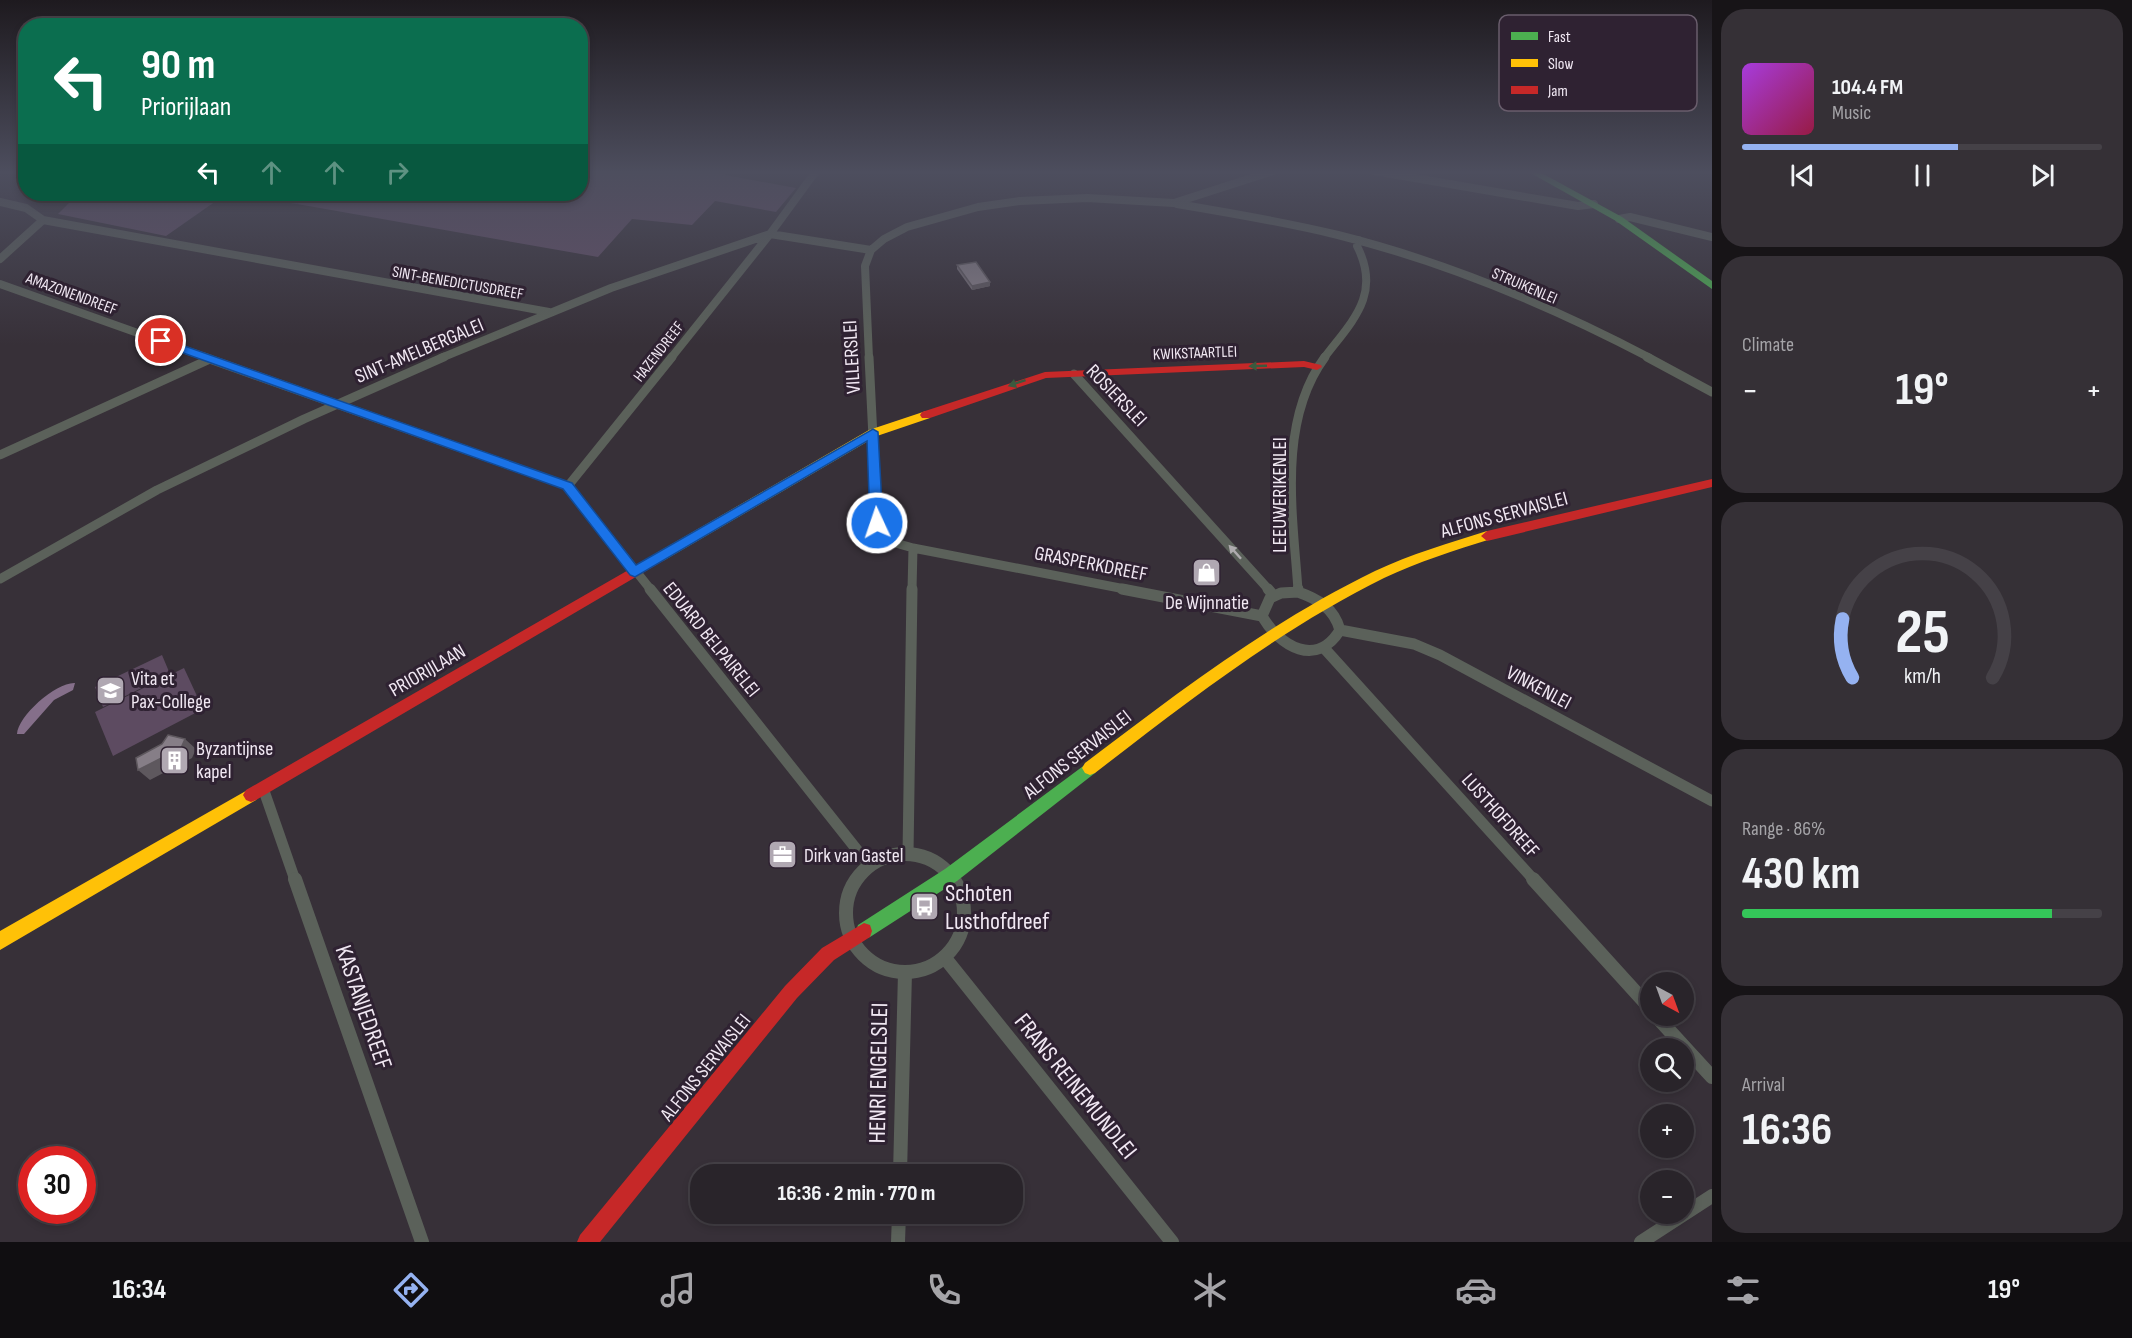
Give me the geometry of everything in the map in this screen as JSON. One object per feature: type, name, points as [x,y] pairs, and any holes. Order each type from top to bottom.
[{"type":"street","points":[[0,258],[33,229]]},
{"type":"street","name":"SINT-BENEDICTUSDREEF","points":[[92,229],[549,312]]},
{"type":"street","name":"HAZENDREEF","points":[[568,486],[774,229]]},
{"type":"street","points":[[770,234],[871,250],[884,239],[905,229]]},
{"type":"street","name":"STRUIKENLEI","points":[[1311,229],[1359,240],[1453,271],[1626,346],[1712,393]]},
{"type":"street","points":[[1633,229],[1712,286]]},
{"type":"street","points":[[1680,229],[1712,237]]},
{"type":"street","name":"SINT-AMELBERGALEI","points":[[0,579],[158,490],[337,404],[549,312],[671,266],[770,234]]},
{"type":"street","name":"LEEUWERIKENLEI","points":[[1298,592],[1293,503],[1295,440],[1306,387],[1317,366],[1367,294],[1368,270],[1357,246],[1359,240]]},
{"type":"street","name":"VILLERSLEI","points":[[871,250],[865,266],[878,538],[913,548]]},
{"type":"street","name":"AMAZONENDREEF","points":[[0,284],[337,404]]},
{"type":"street","points":[[0,455],[210,359]]},
{"type":"street","name":"KWIKSTAARTLEI","points":[[1074,374],[1304,364],[1317,366]]},
{"type":"street","name":"ROSIERSLEI","points":[[873,432],[1027,379],[1074,374],[1274,596]]},
{"type":"street","points":[[337,404],[568,486]]},
{"type":"street","name":"PRIORIJLAAN","points":[[0,941],[873,432]]},
{"type":"street","name":"ALFONS SERVAISLEI","points":[[587,1242],[790,992],[828,954],[951,875],[1206,679],[1274,635],[1367,582],[1455,544],[1712,483]]},
{"type":"street","name":"EDUARD BELPAIRELEI","points":[[568,486],[869,865]]},
{"type":"street","points":[[908,854],[913,548]]},
{"type":"street","name":"GRASPERKDREEF","points":[[913,548],[1262,616]]},
{"type":"street","points":[[1298,592],[1327,606],[1336,616],[1340,630],[1336,640],[1324,648],[1298,648],[1274,635],[1262,616],[1266,603],[1274,596],[1298,592]]},
{"type":"street","name":"VINKENLEI","points":[[1340,630],[1414,644],[1440,655],[1712,801]]},
{"type":"street","name":"LUSTHOFDREEF","points":[[1324,648],[1640,997]]},
{"type":"street","name":"KASTANJEDREEF","points":[[263,788],[422,1242]]},
{"type":"street","points":[[908,854],[925,858],[951,875],[964,902],[965,917],[963,933],[945,958],[926,969],[905,972],[878,964],[858,948],[847,924],[847,897],[859,874],[869,865],[888,856],[908,854]]},
{"type":"street","name":"FRANS REINEMUNDLEI","points":[[945,958],[1172,1242]]},
{"type":"street","name":"HENRI ENGELSLEI","points":[[900,1164],[905,972]]},
{"type":"street","points":[[1665,1026],[1712,1077]]},
{"type":"street","points":[[1641,1242],[1712,1196]]},
{"type":"street","points":[[898,1242],[899,1224]]},
{"type":"shaded area","points":[[131,229],[176,229],[166,236]]},
{"type":"shaded area","points":[[439,229],[623,229],[598,257]]},
{"type":"shaded area","points":[[162,655],[170,674],[103,707],[95,687]]},
{"type":"shaded area","points":[[184,668],[203,709],[113,756],[95,712]]},
{"type":"shaded area","points":[[75,683],[73,690],[54,700],[24,734],[17,734],[24,718],[39,701],[58,688]]},
{"type":"building","points":[[976,262],[990,282],[972,286],[957,265]]},
{"type":"building","points":[[168,735],[185,739],[181,748],[138,770],[136,758],[162,744]]},
{"type":"traffic: fast","points":[[1633,229],[1712,286]]},
{"type":"traffic: fast","points":[[864,931],[951,875],[1090,768]]},
{"type":"traffic: slow","points":[[658,558],[873,433],[926,415]]},
{"type":"traffic: slow","points":[[1090,768],[1228,665],[1329,601],[1381,574],[1434,552],[1487,536]]},
{"type":"traffic: slow","points":[[0,941],[251,795]]},
{"type":"traffic: jam","points":[[926,415],[1045,375],[1304,364],[1317,367]]},
{"type":"traffic: jam","points":[[1487,536],[1712,483]]},
{"type":"traffic: jam","points":[[251,795],[658,558]]},
{"type":"traffic: jam","points":[[587,1242],[791,992],[828,954],[864,931]]},
{"type":"place","name":"De Wijnnatie","points":[[1207,572]]},
{"type":"place","name":"Vita et Pax-College","points":[[110,690]]},
{"type":"place","name":"Byzantijnse kapel","points":[[175,760]]},
{"type":"place","name":"Dirk van Gastel","points":[[783,855]]},
{"type":"place","name":"Schoten Lusthofdreef","points":[[924,907]]},
{"type":"route","points":[[161,341],[568,486],[635,572],[873,432],[877,523]]}]
